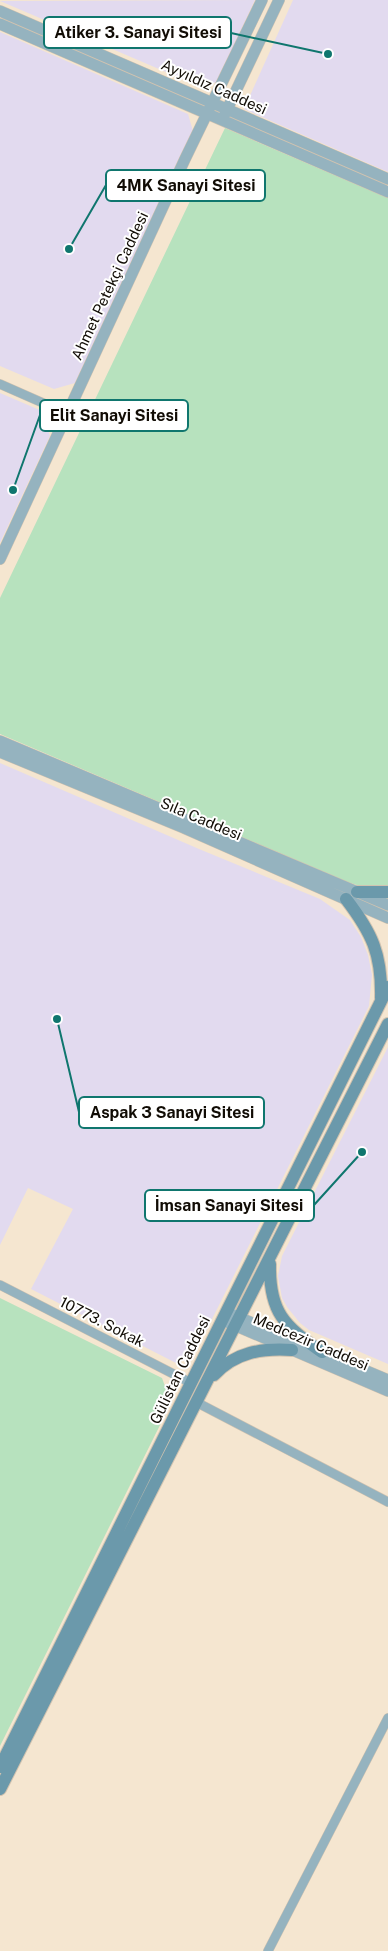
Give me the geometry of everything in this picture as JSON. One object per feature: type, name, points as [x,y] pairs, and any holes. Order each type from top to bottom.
[{"type":"main road","points":[[357,892],[388,892]]},
{"type":"main road","points":[[346,900],[372,937],[381,978],[381,1002]]},
{"type":"main road","name":"Gülistan Caddesi","points":[[0,1767],[388,987]]},
{"type":"main road","name":"Gülistan Caddesi","points":[[0,1789],[388,1024]]},
{"type":"main road","points":[[270,1258],[270,1287],[280,1316],[300,1337],[322,1352]]},
{"type":"main road","points":[[205,1384],[224,1365],[241,1355],[271,1349],[292,1350]]},
{"type":"street","name":"Ahmet Petekçi Caddesi","points":[[0,559],[133,271],[262,0]]},
{"type":"street","points":[[225,115],[278,0]]},
{"type":"street","name":"Ayyıldız Caddesi","points":[[0,11],[210,109]]},
{"type":"street","name":"Ayyıldız Caddesi","points":[[0,24],[388,180]]},
{"type":"street","name":"Ayyıldız Caddesi","points":[[225,115],[388,192]]},
{"type":"street","points":[[0,384],[68,414]]},
{"type":"street","name":"Sıla Caddesi","points":[[0,741],[388,905]]},
{"type":"street","name":"Sıla Caddesi","points":[[0,752],[184,828],[388,918]]},
{"type":"street","name":"10773. Sokak","points":[[0,1285],[191,1383]]},
{"type":"street","name":"Medcezir Caddesi","points":[[225,1316],[292,1350],[388,1391]]},
{"type":"street","name":"Medcezir Caddesi","points":[[238,1322],[322,1352],[388,1380]]},
{"type":"street","points":[[196,1402],[388,1502]]},
{"type":"street","points":[[268,1951],[388,1718]]},
{"type":"shaded area","points":[[255,0],[217,82],[201,87],[0,1]]},
{"type":"shaded area","points":[[293,0],[388,0],[388,172],[244,109]]},
{"type":"shaded area","points":[[0,32],[188,114],[193,131],[75,383],[54,389],[0,366]]},
{"type":"shaded area","points":[[0,393],[42,411],[50,436],[0,543]]},
{"type":"shaded area","points":[[0,763],[320,899],[350,920],[361,937],[368,955],[372,975],[369,1006],[193,1357],[176,1363],[31,1289],[73,1209],[28,1188],[0,1245]]},
{"type":"shaded area","points":[[388,1047],[388,1364],[309,1330],[300,1323],[282,1298],[278,1276],[282,1256]]},
{"type":"green space","points":[[225,128],[388,198],[388,887],[360,886],[347,882],[0,734],[0,598]]},
{"type":"green space","points":[[0,1298],[162,1378],[171,1403],[0,1746]]},
{"type":"place","name":"Atiker 3. Sanayi Sitesi","points":[[328,54]]},
{"type":"place","name":"4MK Sanayi Sitesi","points":[[69,249]]},
{"type":"place","name":"Elit Sanayi Sitesi","points":[[13,490]]},
{"type":"place","name":"Aspak 3 Sanayi Sitesi","points":[[57,1019]]},
{"type":"place","name":"İmsan Sanayi Sitesi","points":[[362,1152]]}]
